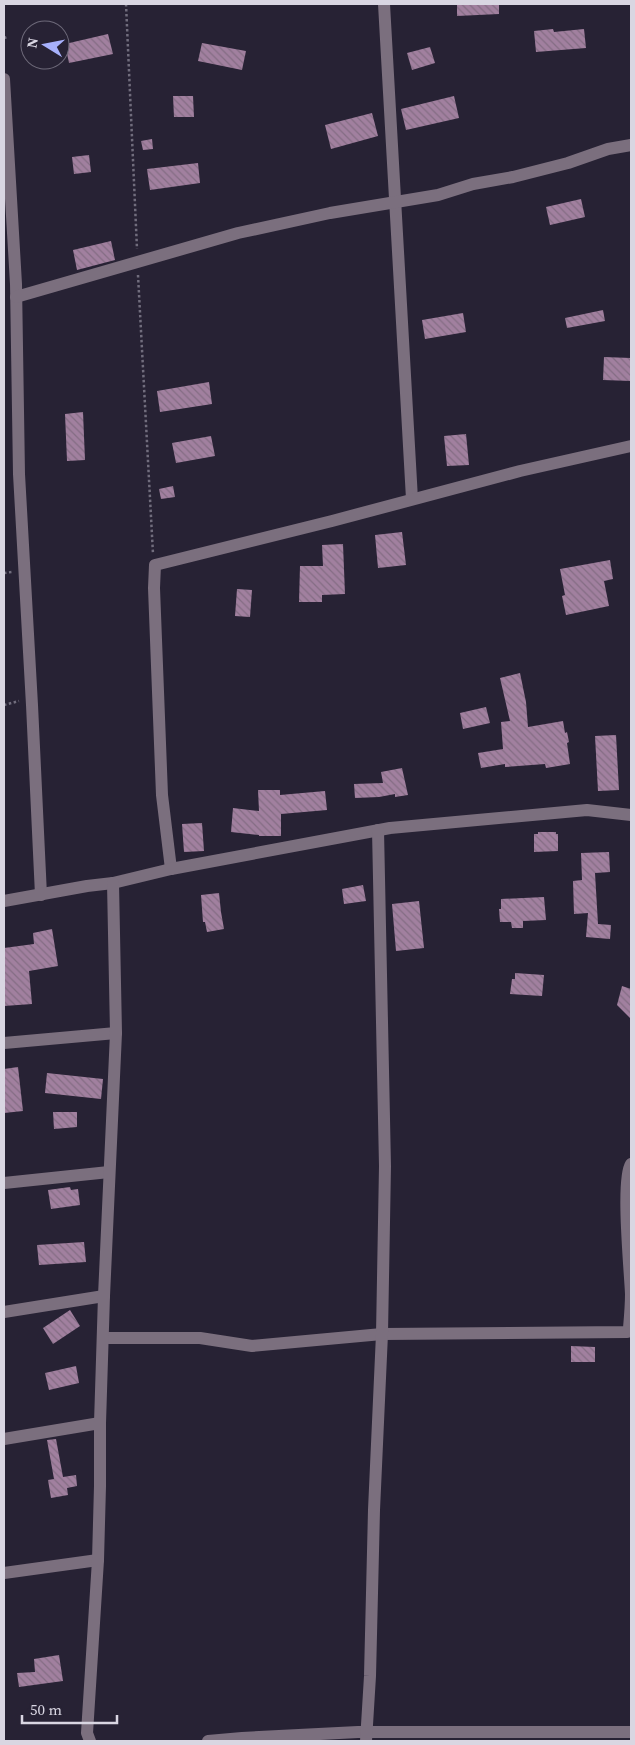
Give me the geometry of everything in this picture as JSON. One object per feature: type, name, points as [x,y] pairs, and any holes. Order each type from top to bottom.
[{"type":"street","points":[[384,4],[412,499]]},
{"type":"street","points":[[4,79],[16,297],[18,474],[41,895]]},
{"type":"street","points":[[16,297],[238,233],[438,194],[473,184],[529,174],[568,163],[608,148],[631,145]]},
{"type":"street","points":[[171,869],[162,795],[154,588],[155,565],[520,470],[631,446]]},
{"type":"street","points":[[4,901],[113,883],[171,869],[390,828],[587,810],[631,815]]},
{"type":"street","points":[[366,1737],[370,1676],[374,1510],[382,1334],[385,1166],[378,830]]},
{"type":"street","points":[[90,1741],[86,1733],[98,1560],[104,1296],[116,1033],[113,883]]},
{"type":"street","points":[[4,1042],[116,1033]]},
{"type":"street","points":[[103,1338],[200,1338],[252,1346],[382,1334],[627,1332],[629,1328],[631,1297],[626,1197],[628,1168],[631,1164]]},
{"type":"street","points":[[4,1183],[109,1172]]},
{"type":"street","points":[[4,1312],[104,1296]]},
{"type":"street","points":[[4,1439],[100,1423]]},
{"type":"street","points":[[4,1573],[98,1560]]},
{"type":"street","points":[[208,1741],[366,1737],[627,1735]]},
{"type":"path","points":[[151,515],[154,561]]},
{"type":"path","points":[[4,705],[20,701]]},
{"type":"building","points":[[457,4],[499,4],[499,14],[457,16]]},
{"type":"building","points":[[553,29],[554,32],[584,29],[586,48],[536,52],[534,31]]},
{"type":"building","points":[[108,34],[113,54],[70,63],[70,43]]},
{"type":"building","points":[[202,43],[246,51],[242,70],[198,61]]},
{"type":"building","points":[[430,47],[435,63],[412,70],[407,53]]},
{"type":"building","points":[[173,96],[193,96],[194,117],[174,117]]},
{"type":"building","points":[[454,96],[459,118],[406,130],[401,109]]},
{"type":"building","points":[[372,113],[378,136],[331,149],[325,125]]},
{"type":"building","points":[[152,139],[153,149],[143,150],[141,141]]},
{"type":"building","points":[[89,155],[91,172],[74,174],[72,157]]},
{"type":"building","points":[[198,163],[200,183],[150,190],[147,169]]},
{"type":"building","points":[[581,199],[585,217],[550,225],[546,207]]},
{"type":"building","points":[[111,241],[115,260],[77,270],[73,250]]},
{"type":"building","points":[[603,310],[605,321],[567,328],[565,318]]},
{"type":"building","points":[[463,313],[466,332],[425,339],[422,320]]},
{"type":"building","points":[[604,357],[631,358],[631,381],[603,380]]},
{"type":"building","points":[[209,382],[212,404],[160,412],[157,391]]},
{"type":"building","points":[[83,412],[85,460],[67,461],[65,414]]},
{"type":"building","points":[[466,434],[469,465],[447,466],[444,436]]},
{"type":"building","points":[[211,436],[215,456],[176,463],[172,443]]},
{"type":"building","points":[[173,486],[175,497],[161,499],[159,489]]},
{"type":"building","points":[[402,532],[406,565],[378,568],[375,535]]},
{"type":"building","points":[[343,544],[345,594],[322,595],[322,602],[299,602],[300,566],[323,566],[322,545]]},
{"type":"building","points":[[610,560],[613,579],[604,581],[609,606],[566,615],[562,596],[565,595],[560,569]]},
{"type":"building","points":[[237,589],[252,590],[250,617],[235,616]]},
{"type":"building","points":[[520,673],[526,702],[528,727],[563,721],[569,742],[567,743],[570,764],[546,768],[545,764],[505,767],[505,764],[481,768],[478,753],[503,749],[501,722],[510,721],[500,678]]},
{"type":"building","points":[[486,707],[490,723],[463,729],[460,713]]},
{"type":"building","points":[[616,735],[619,790],[598,791],[595,736]]},
{"type":"building","points":[[402,768],[408,795],[395,797],[395,794],[355,798],[354,784],[383,783],[381,772]]},
{"type":"building","points":[[258,790],[280,790],[280,795],[325,791],[327,810],[281,814],[281,836],[259,836],[231,832],[233,808],[259,811]]},
{"type":"building","points":[[202,823],[204,851],[184,852],[182,824]]},
{"type":"building","points":[[538,832],[556,832],[558,834],[558,851],[534,852],[534,834],[538,834]]},
{"type":"building","points":[[609,852],[610,872],[595,873],[598,924],[611,925],[610,939],[586,937],[588,913],[574,914],[573,881],[582,880],[581,853]]},
{"type":"building","points":[[363,885],[366,901],[344,904],[342,889]]},
{"type":"building","points":[[219,893],[224,929],[207,932],[205,922],[203,922],[201,895]]},
{"type":"building","points":[[544,897],[546,920],[523,921],[523,928],[512,928],[511,922],[500,922],[499,909],[501,909],[501,899]]},
{"type":"building","points":[[419,901],[424,948],[396,951],[392,904]]},
{"type":"building","points":[[52,929],[58,966],[29,971],[32,1004],[4,1006],[4,948],[34,944],[33,933]]},
{"type":"building","points":[[515,973],[544,975],[542,996],[510,994],[512,979],[515,979]]},
{"type":"building","points":[[622,986],[631,989],[631,1019],[617,1005]]},
{"type":"building","points":[[18,1067],[23,1111],[4,1113],[4,1069]]},
{"type":"building","points":[[47,1073],[103,1079],[101,1099],[45,1093]]},
{"type":"building","points":[[53,1112],[77,1112],[77,1127],[54,1129]]},
{"type":"building","points":[[70,1187],[71,1190],[78,1189],[80,1205],[51,1209],[48,1190]]},
{"type":"building","points":[[84,1242],[86,1262],[39,1265],[37,1245]]},
{"type":"building","points":[[70,1310],[80,1326],[53,1344],[43,1328]]},
{"type":"building","points":[[571,1346],[595,1347],[595,1362],[571,1362]]},
{"type":"building","points":[[76,1366],[79,1383],[49,1390],[45,1373]]},
{"type":"building","points":[[56,1439],[63,1477],[76,1475],[77,1486],[67,1488],[68,1495],[51,1498],[48,1480],[54,1479],[47,1440]]},
{"type":"building","points":[[59,1655],[63,1681],[19,1687],[17,1673],[35,1672],[34,1659]]}]
